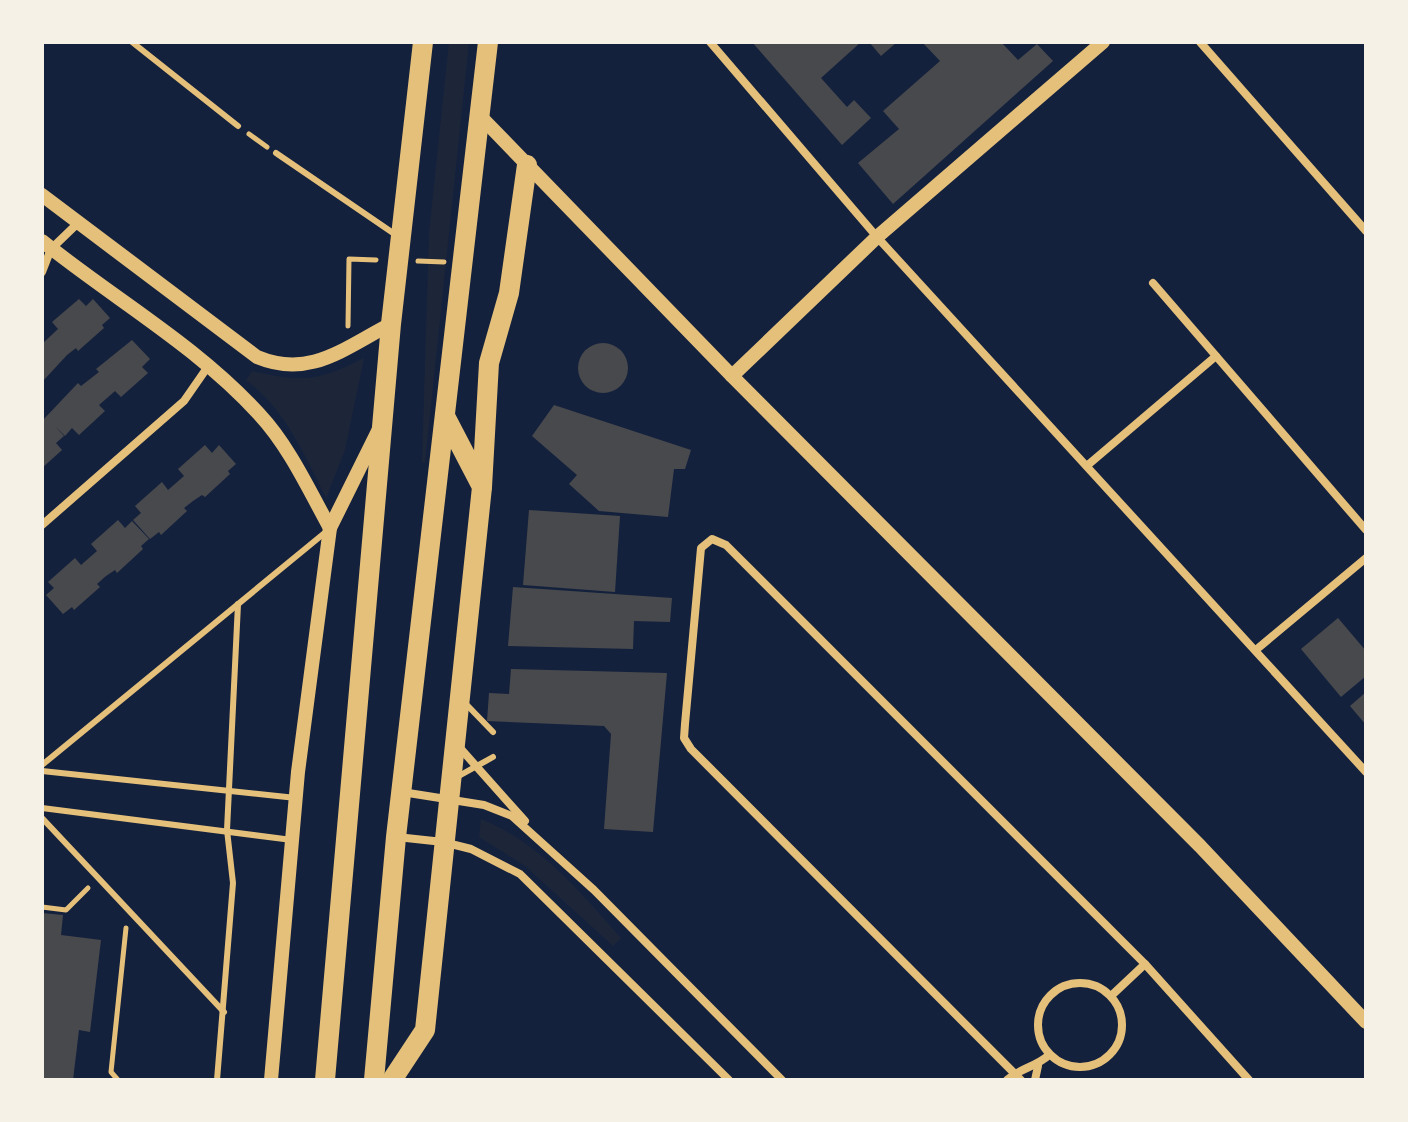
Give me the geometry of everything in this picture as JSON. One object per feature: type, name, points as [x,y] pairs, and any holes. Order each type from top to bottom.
[{"type":"main road","points":[[325,1080],[391,324],[403,240],[423,42]]},
{"type":"main road","points":[[374,1080],[396,837],[482,118],[488,42]]},
{"type":"main road","points":[[392,1080],[425,1030],[443,842],[463,700],[482,487],[489,363],[509,293],[527,165]]},
{"type":"main road","points":[[445,416],[482,487]]},
{"type":"street","points":[[710,42],[877,237],[1089,464],[1366,772]]},
{"type":"street","points":[[732,376],[877,237],[1103,42]]},
{"type":"street","points":[[1200,42],[1366,231]]},
{"type":"street","points":[[482,118],[732,376],[1200,846],[1366,1022]]},
{"type":"street","points":[[42,195],[257,357],[278,366],[303,367],[391,324]]},
{"type":"street","points":[[42,272],[46,245],[78,223]]},
{"type":"street","points":[[46,245],[209,365],[261,416],[297,469],[330,528]]},
{"type":"street","points":[[1153,283],[1366,530]]},
{"type":"street","points":[[1089,464],[1216,356]]},
{"type":"street","points":[[42,525],[184,401],[209,365]]},
{"type":"street","points":[[271,1080],[296,798],[330,528],[382,422]]},
{"type":"street","points":[[1049,1055],[1038,1066],[1014,1078],[691,749],[684,738],[701,548],[712,539],[726,545],[1145,964],[1249,1080]]},
{"type":"street","points":[[1257,649],[1366,558]]},
{"type":"street","points":[[457,744],[542,839],[782,1080]]},
{"type":"street","points":[[402,792],[451,791],[512,816],[542,839]]},
{"type":"street","points":[[396,837],[443,842],[494,859],[520,874],[729,1080]]},
{"type":"street","points":[[1111,996],[1145,964]]},
{"type":"street","points":[[1074,983],[1087,983],[1111,996],[1122,1020],[1121,1032],[1110,1055],[1087,1067],[1074,1067],[1049,1055],[1038,1032],[1038,1018],[1050,994],[1074,983]]},
{"type":"street","points":[[1035,1080],[1038,1066]]},
{"type":"lane","points":[[132,42],[238,126]]},
{"type":"lane","points":[[276,153],[403,240]]},
{"type":"lane","points":[[42,768],[330,528]]},
{"type":"lane","points":[[217,1080],[233,883],[227,830],[238,604]]},
{"type":"lane","points":[[463,700],[493,732]]},
{"type":"lane","points":[[451,791],[473,765],[493,757]]},
{"type":"lane","points":[[42,768],[296,798]]},
{"type":"lane","points":[[42,808],[292,840]]},
{"type":"lane","points":[[42,818],[224,1012]]},
{"type":"path","points":[[238,126],[276,153]]},
{"type":"path","points":[[347,300],[349,259]]},
{"type":"path","points":[[42,907],[66,910],[83,891]]},
{"type":"path","points":[[118,1080],[111,1072],[124,948]]},
{"type":"shaded area","points":[[449,42],[469,42],[425,463],[422,462],[429,233]]},
{"type":"shaded area","points":[[364,358],[345,450],[326,498],[283,419],[246,380],[252,371],[297,378],[321,376]]},
{"type":"shaded area","points":[[481,819],[522,841],[558,870],[621,938],[613,946],[525,866],[479,837]]},
{"type":"building","points":[[752,42],[861,42],[821,78],[847,107],[854,100],[871,118],[842,145]]},
{"type":"building","points":[[869,42],[897,42],[881,56]]},
{"type":"building","points":[[922,42],[1001,42],[1018,60],[1037,44],[1053,61],[893,204],[858,163],[899,129],[883,111],[940,61]]},
{"type":"building","points":[[79,299],[86,306],[93,299],[110,318],[102,325],[104,328],[78,351],[76,348],[67,355],[42,382],[42,344],[58,329],[52,322]]},
{"type":"building","points":[[132,340],[150,359],[142,367],[148,373],[121,397],[115,391],[99,405],[105,411],[79,435],[72,428],[65,436],[55,426],[64,436],[56,443],[62,450],[42,468],[42,421],[78,383],[81,386],[99,372],[96,369]]},
{"type":"building","points":[[593,344],[613,344],[627,358],[627,378],[613,392],[593,392],[579,378],[579,358]]},
{"type":"building","points":[[554,405],[691,450],[685,469],[674,469],[668,517],[599,511],[569,484],[577,475],[532,436]]},
{"type":"building","points":[[205,445],[212,453],[219,445],[236,464],[228,471],[230,474],[205,497],[202,495],[193,501],[184,508],[187,511],[161,535],[159,532],[150,539],[133,520],[141,513],[135,506],[162,482],[168,490],[184,476],[178,469]]},
{"type":"building","points":[[529,510],[620,516],[615,592],[523,585]]},
{"type":"building","points":[[118,520],[125,528],[132,521],[149,539],[141,546],[143,549],[117,573],[115,570],[106,576],[97,584],[100,587],[74,610],[72,607],[63,614],[46,595],[54,588],[48,582],[75,558],[81,565],[97,551],[91,544]]},
{"type":"building","points":[[513,587],[672,598],[670,622],[634,621],[633,649],[508,646]]},
{"type":"building","points":[[1338,618],[1366,651],[1366,676],[1341,697],[1301,649]]},
{"type":"building","points":[[511,669],[667,673],[653,832],[604,829],[611,734],[604,726],[487,721],[489,693],[509,694]]},
{"type":"building","points":[[1366,692],[1366,725],[1350,706]]},
{"type":"building","points":[[42,913],[63,915],[61,935],[101,940],[90,1032],[79,1030],[73,1080],[42,1080]]}]
